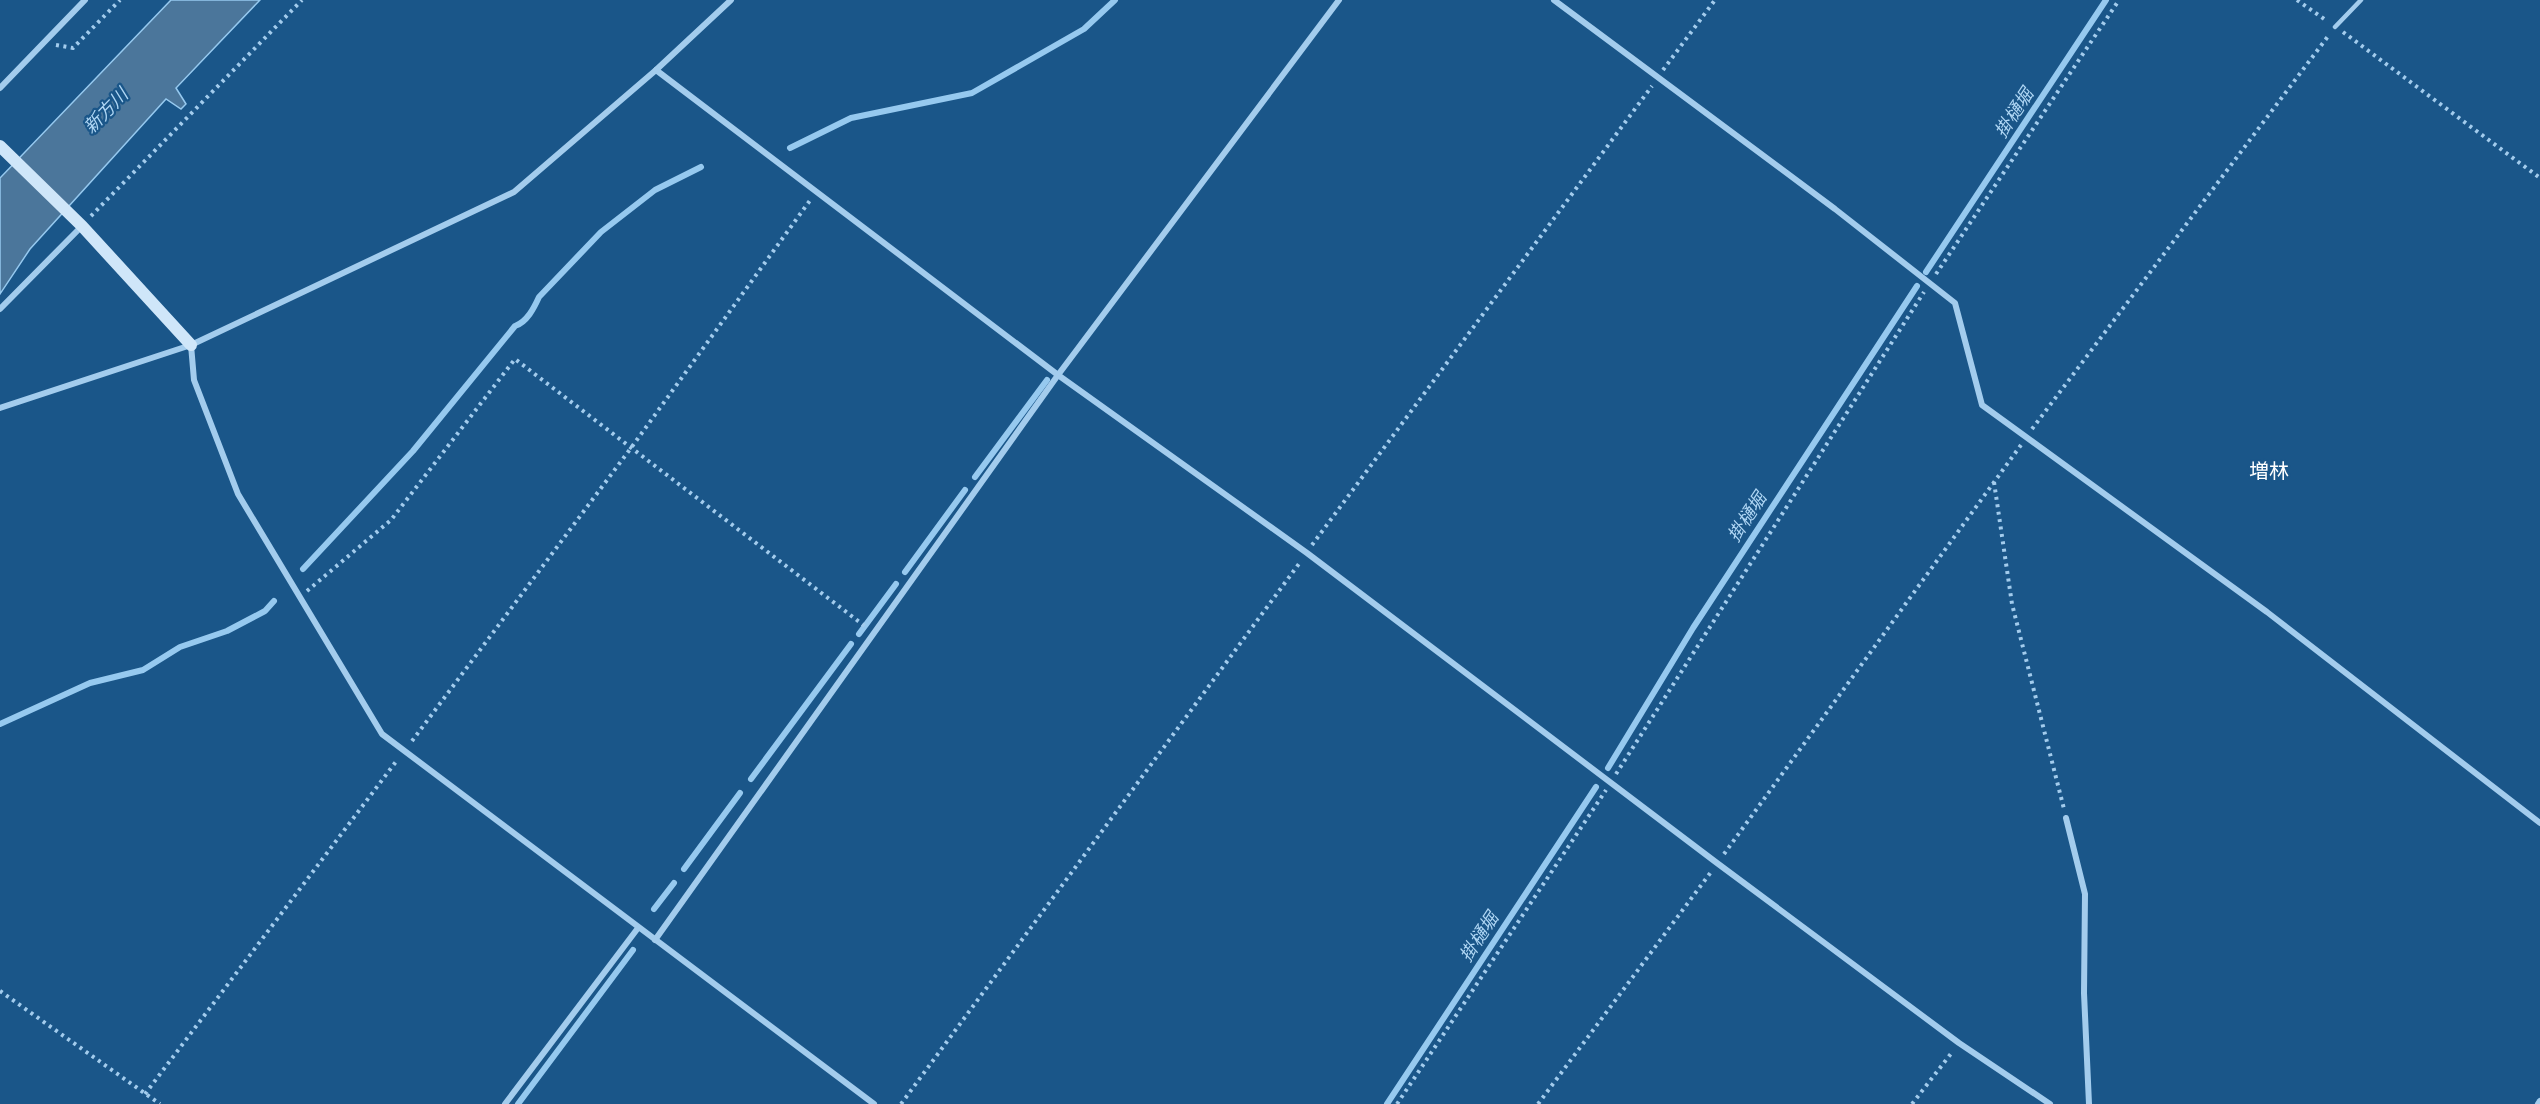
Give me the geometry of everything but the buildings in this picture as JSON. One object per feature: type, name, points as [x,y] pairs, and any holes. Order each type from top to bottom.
[{"type":"street","points":[[0,88],[82,3],[74,0]]},
{"type":"street","points":[[0,408],[191,345],[513,192],[656,70],[731,0]]},
{"type":"street","points":[[655,940],[1059,375],[1339,0]]},
{"type":"street","points":[[1554,0],[1920,274],[1955,303],[1982,405],[2268,612],[2540,823]]},
{"type":"street","points":[[656,70],[1059,375],[1307,553],[1598,774],[1959,1043],[2050,1104]]},
{"type":"street","points":[[0,146],[82,226],[191,345],[194,380],[238,494],[382,734],[874,1104]]},
{"type":"street","points":[[0,309],[82,226]]},
{"type":"street","points":[[2066,819],[2085,894],[2084,993],[2089,1104]]},
{"type":"street","points":[[506,1104],[638,928]]},
{"type":"lane","points":[[2335,27],[2361,0]]},
{"type":"path","points":[[44,42],[73,48],[120,0]]},
{"type":"path","points":[[82,226],[302,0]]},
{"type":"path","points":[[901,1104],[1715,0]]},
{"type":"path","points":[[1397,1104],[1609,782],[1928,281],[2119,0]]},
{"type":"path","points":[[2297,0],[2540,178]]},
{"type":"path","points":[[1538,1104],[1717,863],[2025,438],[2335,27]]},
{"type":"path","points":[[145,1094],[631,448],[817,192]]},
{"type":"path","points":[[299,597],[391,520],[515,359],[874,634]]},
{"type":"path","points":[[1994,482],[2012,604],[2066,819]]},
{"type":"path","points":[[0,991],[160,1104]]},
{"type":"path","points":[[1912,1104],[1959,1043]]},
{"type":"water","name":"新方川","points":[[171,0],[260,0],[176,88],[186,104],[181,109],[166,99],[30,249],[0,294],[0,178]]},
{"type":"waterway","points":[[790,148],[851,118],[972,93],[1084,29],[1115,0]]},
{"type":"waterway","name":"掛樋堀","points":[[1926,272],[2106,0]]},
{"type":"waterway","points":[[303,569],[413,451],[515,326],[527,318],[539,297],[601,232],[655,190],[701,167]]},
{"type":"waterway","name":"掛樋堀","points":[[1608,768],[1693,628],[1917,286]]},
{"type":"waterway","points":[[975,477],[1047,380]]},
{"type":"waterway","points":[[905,572],[965,490]]},
{"type":"waterway","points":[[859,634],[896,584]]},
{"type":"waterway","points":[[0,724],[90,683],[143,670],[180,647],[227,631],[265,611],[274,601]]},
{"type":"waterway","points":[[751,779],[851,644]]},
{"type":"waterway","name":"掛樋堀","points":[[1387,1104],[1596,787]]},
{"type":"waterway","points":[[684,869],[740,793]]},
{"type":"waterway","points":[[654,909],[674,883]]},
{"type":"waterway","points":[[518,1104],[633,950]]},
{"type":"district","name":"増林","points":[[2269,471]]}]
